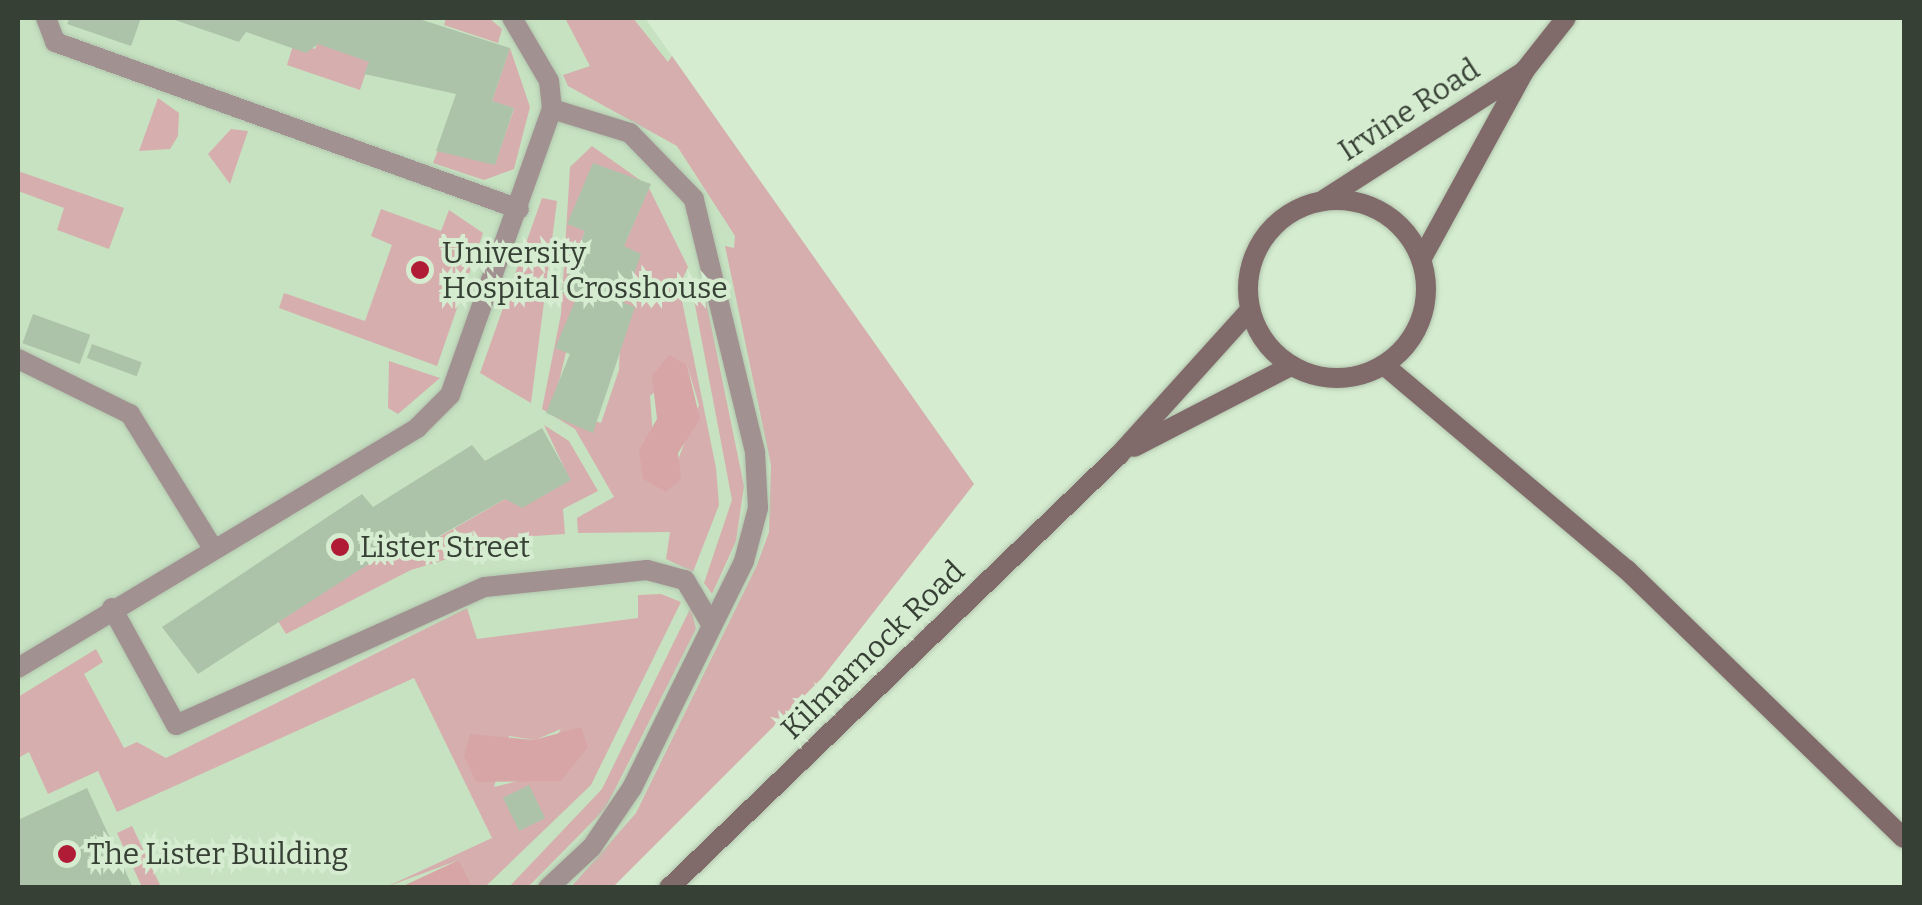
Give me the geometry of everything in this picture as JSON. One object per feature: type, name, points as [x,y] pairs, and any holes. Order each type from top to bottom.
[{"type":"main road","name":"Irvine Road","points":[[1422,258],[1526,70],[1566,18]]},
{"type":"main road","name":"Irvine Road","points":[[1324,200],[1526,70]]},
{"type":"main road","points":[[1324,200],[1383,211],[1422,258],[1422,318],[1384,365],[1338,378],[1291,366],[1250,310],[1255,251],[1296,209],[1324,200]]},
{"type":"main road","name":"Kilmarnock Road","points":[[669,888],[1119,455],[1250,310]]},
{"type":"main road","points":[[1384,365],[1627,570],[1904,838]]},
{"type":"main road","name":"Kilmarnock Road","points":[[1119,455],[1291,366]]},
{"type":"lane","points":[[46,18],[55,42],[519,209]]},
{"type":"lane","points":[[18,668],[212,547],[417,428],[450,395],[552,109],[549,82],[512,18]]},
{"type":"lane","points":[[548,888],[592,847],[632,788],[744,561],[758,508],[755,452],[699,215],[630,134],[552,109]]},
{"type":"lane","points":[[18,359],[130,414],[212,547]]},
{"type":"lane","points":[[112,608],[176,725],[486,587],[648,570],[684,580],[711,624]]},
{"type":"shaded area","name":"University Hospital Crosshouse","points":[[18,18],[645,18],[974,484],[822,678],[613,887],[18,887]]},
{"type":"shaded area","points":[[446,18],[489,18],[502,29],[498,43],[444,25]]},
{"type":"shaded area","points":[[565,18],[633,18],[668,62],[672,56],[974,484],[822,678],[613,887],[571,887],[636,813],[757,565],[769,532],[771,465],[725,246],[734,248],[735,236],[677,146],[568,86],[563,75],[590,66]]},
{"type":"shaded area","points":[[319,40],[371,57],[360,90],[287,65],[294,42],[315,49]]},
{"type":"shaded area","points":[[510,48],[530,107],[514,169],[484,180],[433,163],[440,145],[495,164],[514,109],[492,101]]},
{"type":"shaded area","points":[[158,98],[179,113],[178,136],[170,149],[139,151]]},
{"type":"shaded area","points":[[231,129],[248,131],[230,184],[208,154]]},
{"type":"shaded area","points":[[592,146],[640,180],[588,222],[567,283],[581,289],[553,407],[601,423],[619,370],[623,248],[649,188],[688,267],[679,286],[716,468],[719,505],[693,572],[666,559],[670,532],[578,533],[577,518],[614,497],[575,429],[542,409],[561,314],[570,167]],"holes":[[[687,365],[699,405],[676,465],[653,437],[650,396]]]},
{"type":"shaded area","points":[[18,171],[124,208],[109,249],[57,230],[64,208],[18,191]]},
{"type":"shaded area","points":[[542,198],[557,201],[531,403],[480,373]]},
{"type":"shaded area","points":[[381,209],[441,231],[449,210],[483,233],[437,366],[279,308],[284,293],[365,321],[392,245],[371,236]]},
{"type":"shaded area","points":[[702,281],[744,486],[736,541],[712,594],[704,583],[732,500],[691,284]]},
{"type":"shaded area","points":[[669,355],[687,365],[700,419],[678,453],[681,479],[666,492],[643,479],[639,450],[657,419],[652,376]]},
{"type":"shaded area","points":[[389,361],[440,378],[398,414],[388,408]]},
{"type":"shaded area","points":[[544,425],[569,441],[598,491],[563,509],[565,534],[519,537],[411,570],[286,634],[275,616],[406,541],[413,552],[514,494],[570,480]]},
{"type":"shaded area","points":[[661,594],[681,602],[591,785],[485,887],[473,887],[459,860],[386,887],[492,838],[414,678],[117,812],[98,771],[48,794],[29,752],[18,758],[18,697],[96,649],[103,662],[84,674],[124,748],[137,742],[166,758],[467,608],[477,639],[638,618],[638,595]],"holes":[[[561,729],[533,777],[494,787],[509,736],[535,740]]]},
{"type":"shaded area","points":[[691,607],[696,629],[605,809],[528,887],[508,888],[602,789]]},
{"type":"shaded area","points":[[581,727],[588,747],[561,781],[476,782],[464,756],[470,734],[534,740]]},
{"type":"shaded area","points":[[132,826],[160,885],[142,887],[117,833]]},
{"type":"shaded area","points":[[459,860],[473,887],[401,887]]},
{"type":"building","points":[[70,18],[141,18],[131,46],[67,24]]},
{"type":"building","points":[[169,18],[416,18],[510,48],[492,101],[514,108],[495,165],[436,151],[456,94],[364,74],[369,62],[318,44],[306,53],[246,32],[239,42]]},
{"type":"building","points":[[593,163],[651,184],[624,246],[641,254],[624,303],[635,307],[593,433],[546,413],[570,354],[555,348],[576,299],[561,292],[585,231],[567,224]]},
{"type":"building","points":[[33,314],[90,335],[80,364],[22,343]]},
{"type":"building","points":[[92,344],[142,362],[137,376],[87,358]]},
{"type":"building","name":"Lister Street","points":[[542,428],[571,480],[522,508],[505,499],[402,557],[395,547],[198,674],[162,627],[362,494],[373,507],[472,445],[485,461]]},
{"type":"building","points":[[529,785],[545,818],[519,831],[503,798]]},
{"type":"building","name":"The Lister Building","points":[[87,788],[133,888],[18,888],[18,820]]},
{"type":"place","name":"University Hospital Crosshouse","points":[[420,270]]},
{"type":"place","name":"Lister Street","points":[[340,547]]},
{"type":"place","name":"The Lister Building","points":[[67,854]]}]
